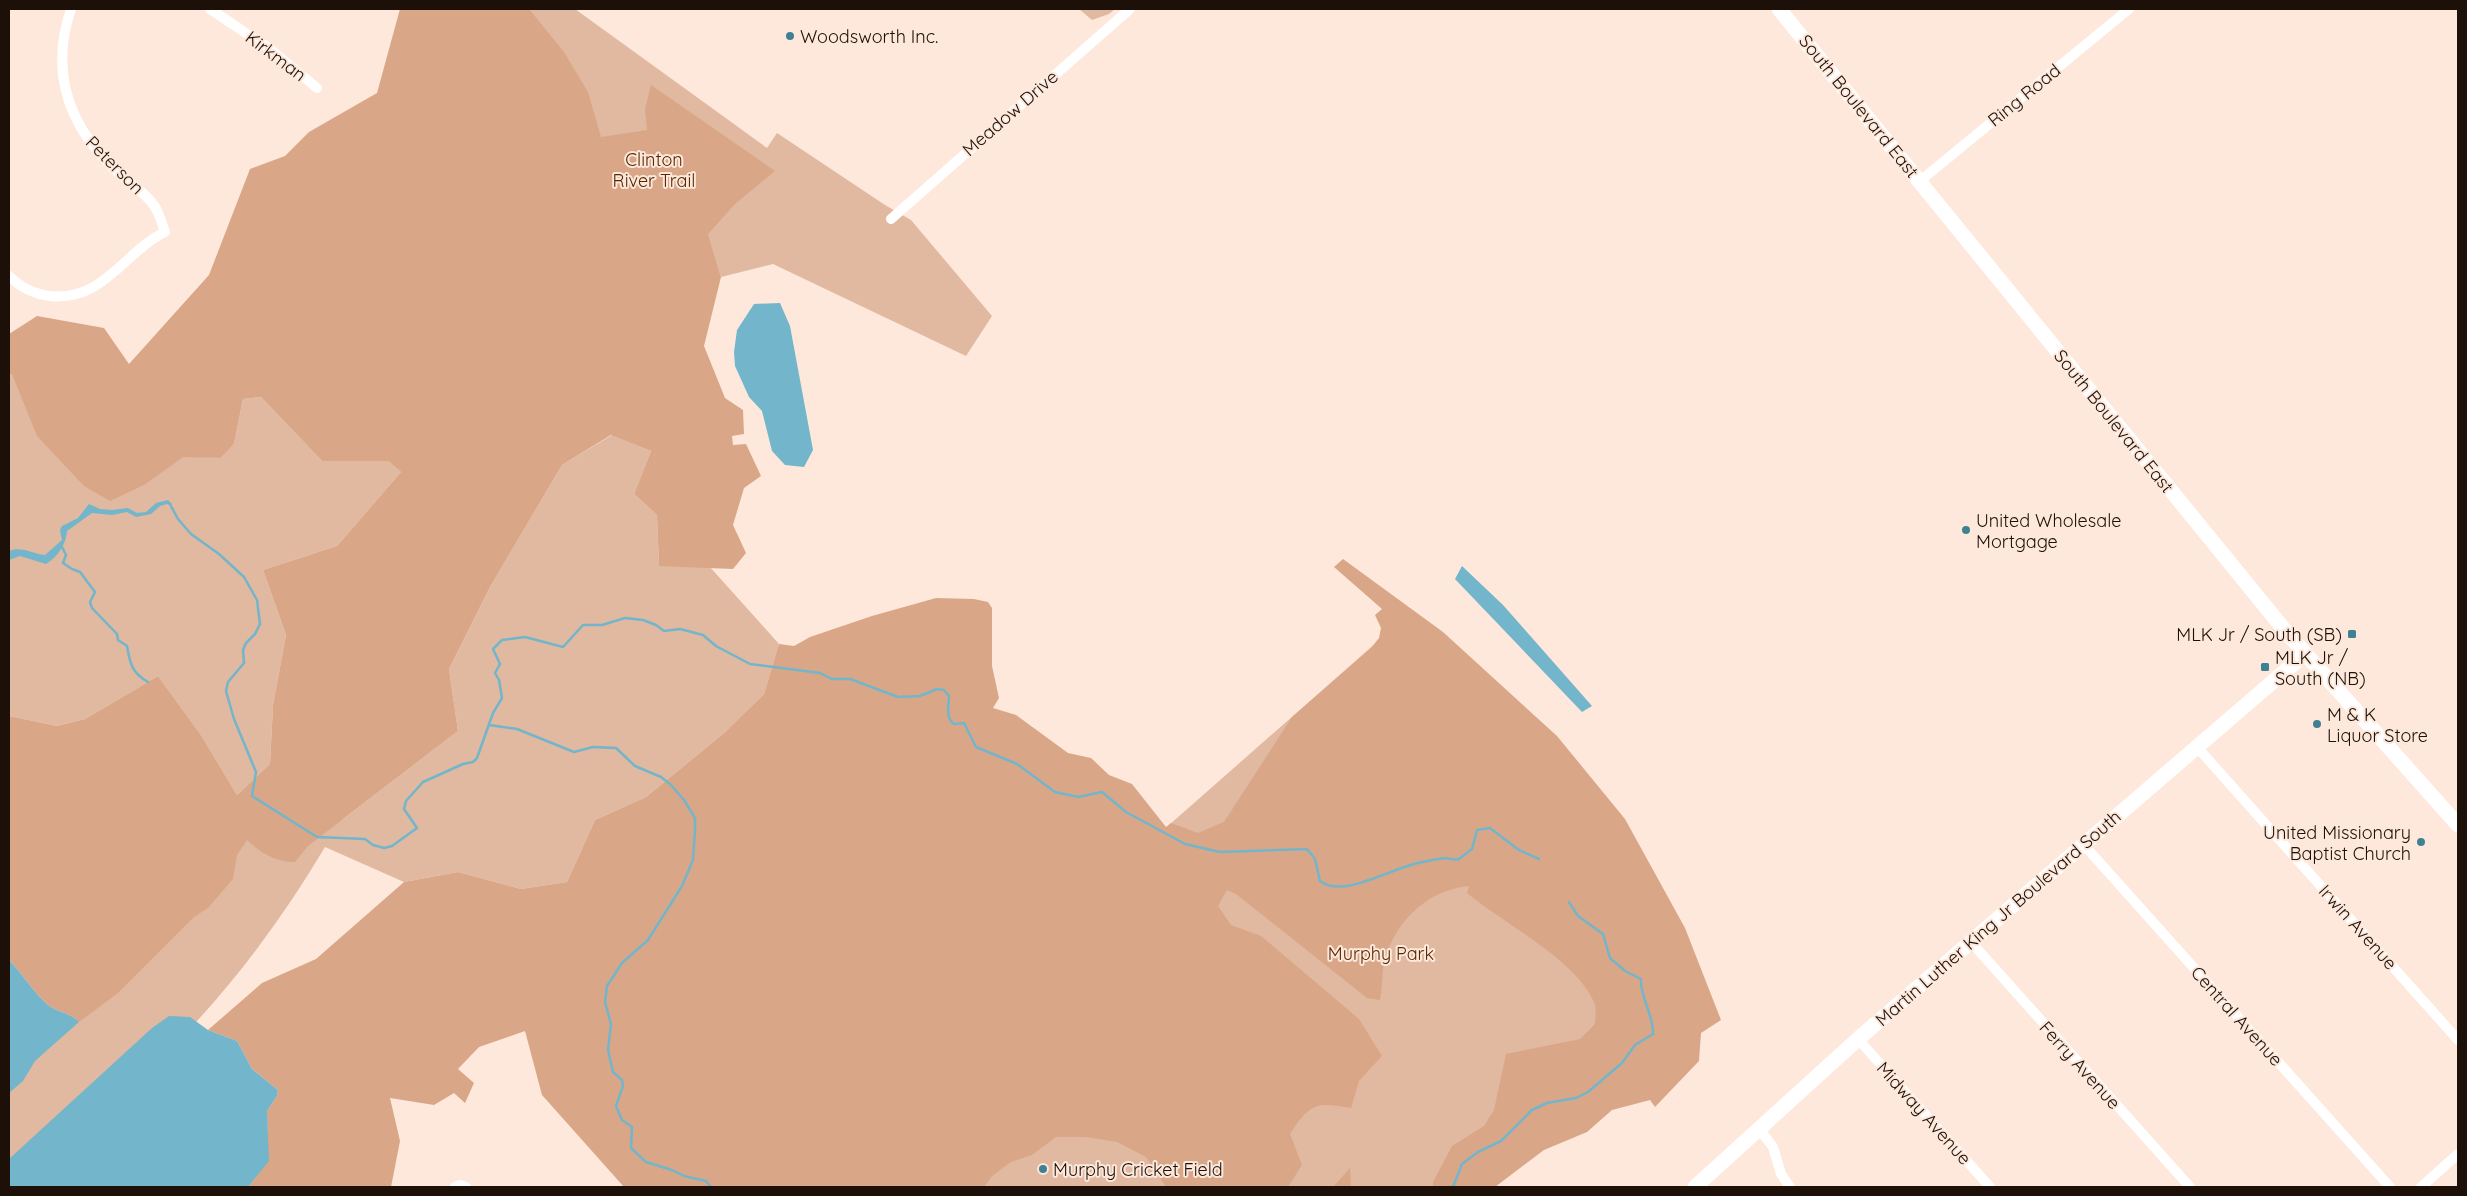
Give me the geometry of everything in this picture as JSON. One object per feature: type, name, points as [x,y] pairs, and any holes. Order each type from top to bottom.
[{"type":"street","name":"Peterson","points":[[9,276],[24,288],[44,295],[66,296],[82,293],[103,283],[151,241],[165,232],[152,202],[93,147],[80,129],[72,112],[66,92],[62,56],[64,32],[71,9]]},
{"type":"street","name":"Kirkman","points":[[210,9],[280,57],[317,88]]},
{"type":"street","name":"Meadow Drive","points":[[891,219],[1130,9]]},
{"type":"street","name":"South Boulevard East","points":[[1779,9],[2305,654],[2458,825]]},
{"type":"street","name":"Ring Road","points":[[1920,181],[2129,9]]},
{"type":"street","name":"Martin Luther King Jr Boulevard South","points":[[1695,1187],[1858,1039],[2305,654]]},
{"type":"street","name":"Irwin Avenue","points":[[2197,747],[2458,1040]]},
{"type":"street","name":"Central Avenue","points":[[2084,844],[2390,1187]]},
{"type":"street","name":"Ferry Avenue","points":[[1971,942],[2190,1187]]},
{"type":"street","name":"Midway Avenue","points":[[1858,1039],[1990,1187]]},
{"type":"street","points":[[1760,1130],[1773,1147],[1781,1174],[1790,1187]]},
{"type":"street","points":[[2421,1187],[2458,1154]]},
{"type":"street","points":[[455,1187],[460,1185],[466,1187]]},
{"type":"green space","name":"Clinton River Trail","points":[[400,9],[529,9],[564,52],[588,92],[601,137],[647,130],[645,109],[651,85],[775,171],[735,204],[708,234],[721,277],[704,346],[725,398],[743,410],[744,434],[732,436],[733,445],[746,444],[761,476],[744,488],[733,525],[746,553],[733,569],[659,566],[657,515],[634,494],[651,451],[611,435],[562,465],[490,587],[449,669],[458,731],[308,846],[295,862],[275,859],[257,849],[247,840],[237,855],[233,879],[208,908],[194,917],[118,993],[79,1022],[48,1005],[9,960],[9,716],[57,726],[85,719],[158,676],[201,735],[237,795],[270,764],[273,705],[286,635],[263,570],[337,546],[401,472],[388,461],[322,461],[261,397],[243,399],[234,444],[221,458],[183,457],[146,484],[110,501],[84,486],[37,436],[12,374],[9,374],[9,334],[37,316],[104,328],[129,364],[209,275],[250,169],[285,156],[309,132],[377,93]]},
{"type":"green space","name":"Clinton River Trail","points":[[504,9],[575,9],[767,148],[777,133],[885,205],[911,220],[992,316],[966,356],[773,264],[721,277],[708,235],[683,264],[342,820],[458,731],[449,669],[490,587],[562,465],[612,435],[651,451],[634,494],[657,515],[659,565],[710,567],[779,644],[764,694],[724,733],[646,797],[595,820],[567,882],[521,889],[458,872],[404,882],[325,847],[276,923],[240,971],[202,1016],[181,1038],[9,1187],[9,1083],[177,923],[537,333]]},
{"type":"green space","points":[[1079,9],[1115,9],[1109,14],[1092,20]]},
{"type":"green space","points":[[9,374],[12,374],[146,484],[183,456],[221,458],[234,444],[243,399],[261,397],[322,461],[388,461],[401,472],[337,546],[263,570],[286,635],[273,705],[270,764],[237,795],[201,735],[158,676],[85,719],[57,726],[9,716]]},
{"type":"green space","points":[[1343,559],[1443,632],[1557,736],[1625,819],[1685,928],[1721,1020],[1701,1033],[1699,1061],[1655,1107],[1650,1100],[1612,1110],[1587,1132],[1544,1150],[1495,1187],[1433,1187],[1433,1182],[1452,1146],[1484,1126],[1494,1110],[1506,1054],[1580,1039],[1595,1024],[1595,1004],[1584,986],[1555,956],[1467,893],[1469,886],[1453,889],[1438,895],[1412,913],[1393,938],[1387,953],[1383,969],[1380,1000],[1367,998],[1236,894],[1227,890],[1218,906],[1231,925],[1261,936],[1359,1019],[1382,1056],[1359,1081],[1351,1108],[1321,1105],[1309,1111],[1297,1124],[1290,1134],[1302,1165],[1288,1187],[1166,1187],[1146,1157],[1117,1142],[1087,1137],[1056,1137],[1032,1155],[1011,1162],[992,1176],[984,1187],[624,1187],[542,1095],[525,1031],[479,1047],[458,1069],[474,1083],[465,1103],[454,1093],[434,1105],[390,1098],[400,1141],[391,1187],[248,1187],[268,1161],[267,1111],[277,1096],[278,1090],[252,1069],[237,1041],[208,1030],[262,983],[316,959],[404,882],[458,872],[521,889],[567,882],[595,820],[646,797],[724,733],[764,694],[779,644],[794,646],[810,637],[872,616],[936,598],[974,599],[988,602],[992,608],[992,666],[999,698],[993,708],[1016,715],[1068,753],[1091,758],[1109,775],[1132,784],[1166,827],[1171,823],[1198,833],[1224,822],[1292,717],[1371,648],[1379,638],[1381,628],[1375,615],[1382,609],[1334,567]]},
{"type":"green space","name":"Murphy Park","points":[[1386,634],[1659,967],[1481,1187],[867,1187],[951,1017]]},
{"type":"green space","points":[[1350,1168],[1351,1187],[1333,1187]]},
{"type":"water","points":[[780,303],[790,326],[813,450],[804,467],[785,465],[772,451],[762,411],[749,397],[735,366],[734,352],[737,330],[754,304]]},
{"type":"water","points":[[168,500],[172,504],[171,506],[167,504],[160,506],[151,514],[136,517],[127,512],[112,515],[92,513],[67,531],[61,550],[46,564],[20,556],[9,560],[9,551],[18,549],[45,555],[62,540],[60,530],[62,526],[78,518],[89,504],[100,509],[128,508],[137,513],[146,512],[156,503]]},
{"type":"water","points":[[1462,566],[1503,605],[1592,706],[1582,712],[1455,579]]},
{"type":"water","points":[[9,960],[48,1005],[79,1022],[35,1061],[23,1081],[9,1093]]},
{"type":"water","points":[[169,1016],[190,1017],[208,1030],[237,1041],[252,1069],[278,1090],[277,1096],[267,1111],[269,1161],[248,1187],[9,1187],[9,1159],[152,1028]]},
{"type":"waterway","points":[[171,506],[178,519],[191,534],[219,554],[244,577],[257,600],[260,624],[255,634],[246,643],[243,650],[244,663],[228,682],[226,691],[234,719],[256,772],[252,796],[317,837],[365,839],[373,845],[384,848],[392,846],[417,828],[404,809],[406,801],[423,782],[463,764],[473,762],[477,758],[493,713],[502,698],[499,680],[495,673],[500,664],[493,649],[502,640],[525,637],[563,647],[583,625],[602,625],[625,618],[643,620],[656,625],[664,631],[680,629],[703,635],[716,646],[750,664],[820,673],[832,679],[850,679],[898,697],[920,696],[937,689],[944,690],[949,696],[949,718],[954,724],[964,723],[976,747],[1017,764],[1055,792],[1078,797],[1102,792],[1126,812],[1185,844],[1220,852],[1307,849],[1315,859],[1320,881],[1330,886],[1354,885],[1407,866],[1428,861],[1445,858],[1459,859],[1472,849],[1477,830],[1490,828],[1519,850],[1539,859]]},
{"type":"waterway","points":[[62,547],[66,555],[63,563],[80,572],[95,592],[90,602],[92,608],[117,634],[118,640],[127,646],[129,658],[135,671],[148,682]]},
{"type":"waterway","points":[[489,725],[517,729],[574,752],[593,747],[616,748],[635,766],[661,777],[671,785],[684,800],[695,818],[693,860],[682,886],[648,940],[622,963],[607,986],[605,1002],[611,1024],[608,1050],[613,1072],[622,1080],[623,1086],[616,1106],[622,1120],[632,1127],[631,1148],[646,1162],[684,1176],[706,1181],[711,1187]]},
{"type":"waterway","points":[[1453,1187],[1462,1164],[1478,1152],[1501,1141],[1532,1110],[1547,1103],[1576,1098],[1588,1092],[1622,1063],[1635,1045],[1653,1034],[1641,979],[1625,971],[1610,958],[1603,934],[1578,916],[1569,902]]},
{"type":"place","name":"Woodsworth Inc.","points":[[790,36]]},
{"type":"place","name":"United Wholesale Mortgage","points":[[1966,530]]},
{"type":"place","name":"MLK Jr / South (SB)","points":[[2352,634]]},
{"type":"place","name":"MLK Jr / South (NB)","points":[[2265,667]]},
{"type":"place","name":"M & K Liquor Store","points":[[2317,724]]},
{"type":"place","name":"United Missionary Baptist Church","points":[[2421,842]]},
{"type":"place","name":"Murphy Cricket Field","points":[[1043,1169]]}]
